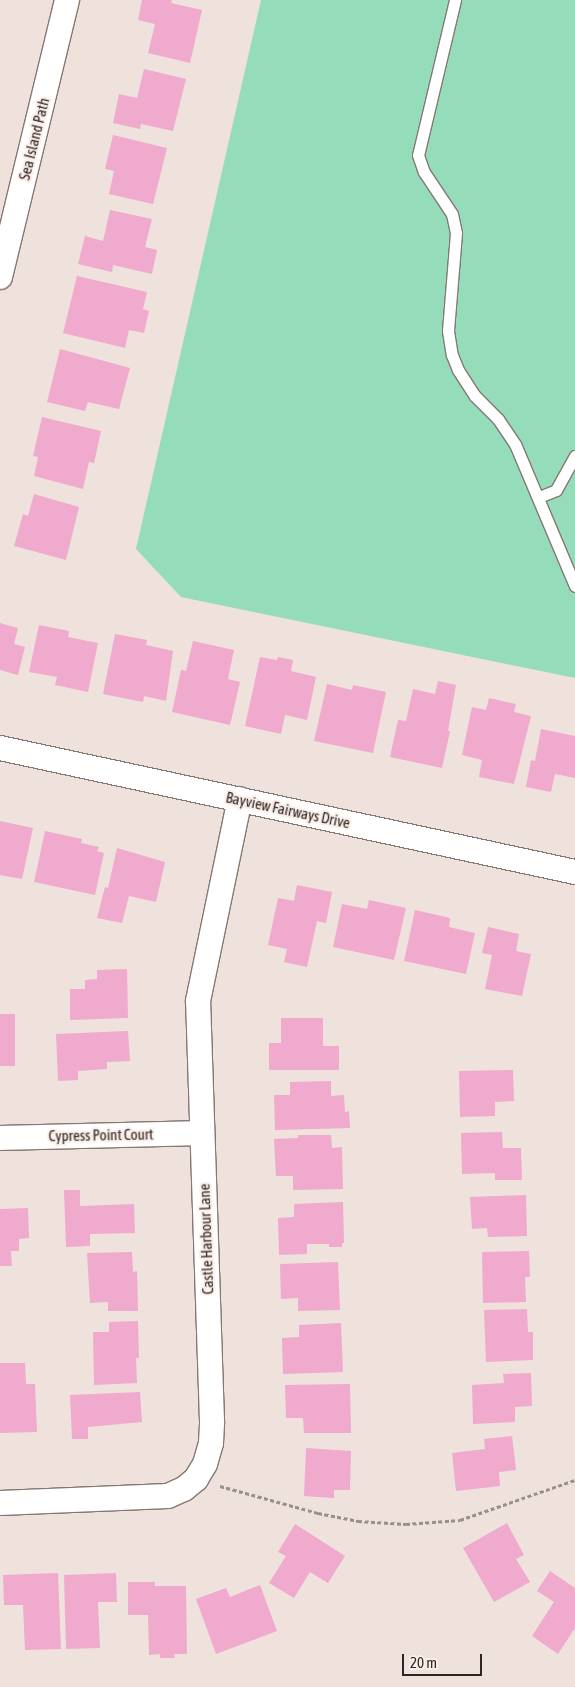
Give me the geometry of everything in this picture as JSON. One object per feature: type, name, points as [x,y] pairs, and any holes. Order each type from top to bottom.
[{"type":"street","name":"Sea Island Path","points":[[0,277],[67,0]]},
{"type":"street","name":"Bayview Fairways Drive","points":[[0,748],[575,872]]},
{"type":"street","name":"Castle Harbour Lane","points":[[0,1504],[151,1498],[176,1493],[196,1479],[205,1464],[211,1443],[212,1420],[198,1001],[240,799]]},
{"type":"street","name":"Cypress Point Court","points":[[0,1138],[202,1132]]},
{"type":"lane","points":[[455,0],[418,155],[424,172],[452,214],[456,233],[448,331],[452,355],[458,370],[475,396],[498,420],[515,444],[575,586]]},
{"type":"lane","points":[[539,497],[556,490],[575,456]]},
{"type":"path","points":[[196,1479],[318,1513],[358,1521],[406,1524],[460,1520],[575,1480]]},
{"type":"green space","points":[[261,0],[575,0],[575,678],[181,597],[136,549]]},
{"type":"building","points":[[142,0],[172,0],[171,3],[202,10],[190,63],[148,53],[155,24],[138,20]]},
{"type":"building","points":[[144,69],[186,79],[173,131],[141,124],[140,129],[113,123],[119,94],[137,98]]},
{"type":"building","points":[[113,135],[167,148],[153,204],[109,194],[114,171],[105,169]]},
{"type":"building","points":[[110,210],[152,219],[145,247],[157,250],[152,274],[113,265],[112,272],[78,264],[85,236],[103,241]]},
{"type":"building","points":[[77,276],[147,292],[143,309],[149,311],[144,333],[129,330],[125,348],[63,333]]},
{"type":"building","points":[[60,349],[130,368],[119,409],[88,402],[85,411],[47,402]]},
{"type":"building","points":[[42,417],[101,431],[94,463],[89,462],[83,489],[34,476],[38,457],[33,456]]},
{"type":"building","points":[[34,494],[79,507],[66,560],[14,546],[23,514],[28,516]]},
{"type":"building","points":[[0,623],[18,628],[14,644],[25,647],[18,675],[0,670]]},
{"type":"building","points":[[39,625],[69,631],[68,637],[98,643],[88,692],[55,685],[57,677],[29,672]]},
{"type":"building","points":[[115,634],[147,640],[146,645],[173,651],[166,701],[144,696],[143,702],[103,694]]},
{"type":"building","points":[[193,641],[234,650],[228,679],[240,682],[230,725],[172,712],[181,670],[186,671]]},
{"type":"building","points":[[260,657],[277,660],[278,657],[293,660],[291,671],[316,677],[307,720],[285,715],[281,734],[245,726]]},
{"type":"building","points":[[438,681],[456,685],[448,731],[450,731],[442,768],[390,757],[398,720],[406,721],[413,689],[435,694]]},
{"type":"building","points":[[327,684],[352,690],[353,685],[386,692],[373,753],[314,741]]},
{"type":"building","points":[[489,698],[516,704],[514,712],[531,716],[514,784],[479,777],[482,760],[462,755],[472,707],[486,710]]},
{"type":"building","points":[[541,729],[575,736],[575,778],[555,774],[551,792],[526,787],[531,760],[535,761]]},
{"type":"building","points":[[0,821],[33,828],[22,879],[0,875]]},
{"type":"building","points":[[45,831],[82,839],[81,843],[99,847],[97,851],[104,853],[95,895],[34,882]]},
{"type":"building","points":[[117,848],[165,862],[156,902],[129,896],[122,923],[97,918],[105,887],[108,888]]},
{"type":"building","points":[[297,885],[332,892],[326,923],[317,921],[307,967],[284,962],[287,949],[268,945],[278,898],[294,901]]},
{"type":"building","points":[[369,900],[406,908],[394,960],[333,947],[342,904],[367,909]]},
{"type":"building","points":[[415,910],[450,918],[449,927],[475,933],[466,974],[404,961]]},
{"type":"building","points":[[488,927],[519,934],[516,951],[531,954],[522,996],[485,989],[492,955],[482,953]]},
{"type":"building","points":[[127,969],[128,1018],[70,1020],[70,989],[85,989],[85,980],[97,979],[97,970]]},
{"type":"building","points":[[0,1014],[15,1014],[15,1066],[0,1066]]},
{"type":"building","points":[[281,1018],[323,1018],[323,1046],[339,1046],[339,1070],[269,1070],[269,1043],[281,1043]]},
{"type":"building","points":[[128,1031],[130,1061],[107,1062],[107,1069],[78,1071],[78,1080],[58,1081],[56,1034]]},
{"type":"building","points":[[513,1070],[514,1101],[495,1102],[495,1116],[460,1117],[459,1071]]},
{"type":"building","points":[[331,1081],[331,1096],[344,1095],[345,1112],[349,1111],[350,1128],[275,1130],[274,1095],[290,1095],[290,1082]]},
{"type":"building","points":[[502,1132],[503,1148],[521,1148],[522,1180],[495,1180],[495,1173],[462,1174],[461,1133]]},
{"type":"building","points":[[298,1135],[331,1135],[332,1148],[342,1147],[343,1189],[293,1190],[293,1176],[276,1176],[274,1139],[298,1138]]},
{"type":"building","points":[[64,1190],[80,1190],[80,1206],[134,1204],[135,1233],[90,1234],[90,1246],[66,1247]]},
{"type":"building","points":[[526,1195],[527,1236],[488,1237],[487,1228],[472,1229],[470,1197]]},
{"type":"building","points":[[343,1202],[344,1243],[342,1243],[342,1247],[329,1247],[329,1244],[307,1244],[307,1254],[279,1255],[278,1218],[294,1217],[294,1204]]},
{"type":"building","points":[[28,1208],[29,1238],[19,1239],[19,1251],[11,1251],[12,1266],[0,1266],[0,1209]]},
{"type":"building","points":[[529,1251],[530,1277],[525,1277],[526,1302],[483,1303],[482,1252]]},
{"type":"building","points":[[132,1252],[133,1272],[137,1271],[138,1311],[108,1311],[108,1302],[90,1303],[87,1253]]},
{"type":"building","points":[[338,1262],[340,1310],[298,1311],[298,1298],[281,1299],[280,1264]]},
{"type":"building","points":[[527,1309],[528,1332],[533,1332],[533,1360],[486,1362],[484,1310]]},
{"type":"building","points":[[138,1321],[139,1358],[136,1358],[137,1383],[94,1385],[93,1332],[109,1332],[109,1322]]},
{"type":"building","points":[[341,1323],[343,1372],[283,1374],[282,1338],[299,1337],[299,1325]]},
{"type":"building","points":[[0,1363],[25,1363],[26,1384],[35,1384],[37,1432],[0,1433]]},
{"type":"building","points":[[531,1373],[532,1406],[515,1407],[515,1422],[473,1424],[472,1385],[504,1383],[503,1374]]},
{"type":"building","points":[[350,1384],[351,1433],[304,1433],[303,1418],[286,1418],[285,1385]]},
{"type":"building","points":[[140,1392],[142,1422],[88,1427],[88,1439],[72,1439],[70,1395]]},
{"type":"building","points":[[512,1436],[516,1470],[499,1472],[500,1486],[456,1491],[452,1453],[485,1449],[484,1439]]},
{"type":"building","points":[[306,1448],[351,1451],[350,1490],[334,1490],[334,1498],[304,1496]]},
{"type":"building","points":[[507,1523],[524,1555],[516,1559],[530,1582],[494,1602],[463,1548]]},
{"type":"building","points":[[295,1524],[345,1556],[328,1583],[310,1572],[294,1598],[269,1583],[286,1556],[278,1552]]},
{"type":"building","points":[[550,1571],[575,1588],[575,1628],[558,1654],[532,1636],[554,1602],[537,1591]]},
{"type":"building","points":[[58,1573],[61,1649],[25,1650],[23,1605],[4,1605],[3,1575]]},
{"type":"building","points":[[116,1573],[117,1602],[98,1602],[100,1648],[66,1649],[64,1575]]},
{"type":"building","points":[[128,1582],[155,1582],[155,1586],[186,1586],[187,1654],[174,1654],[175,1658],[160,1658],[160,1654],[149,1655],[148,1615],[128,1615]]},
{"type":"building","points":[[260,1585],[277,1631],[216,1654],[196,1599],[226,1588],[230,1597]]}]
